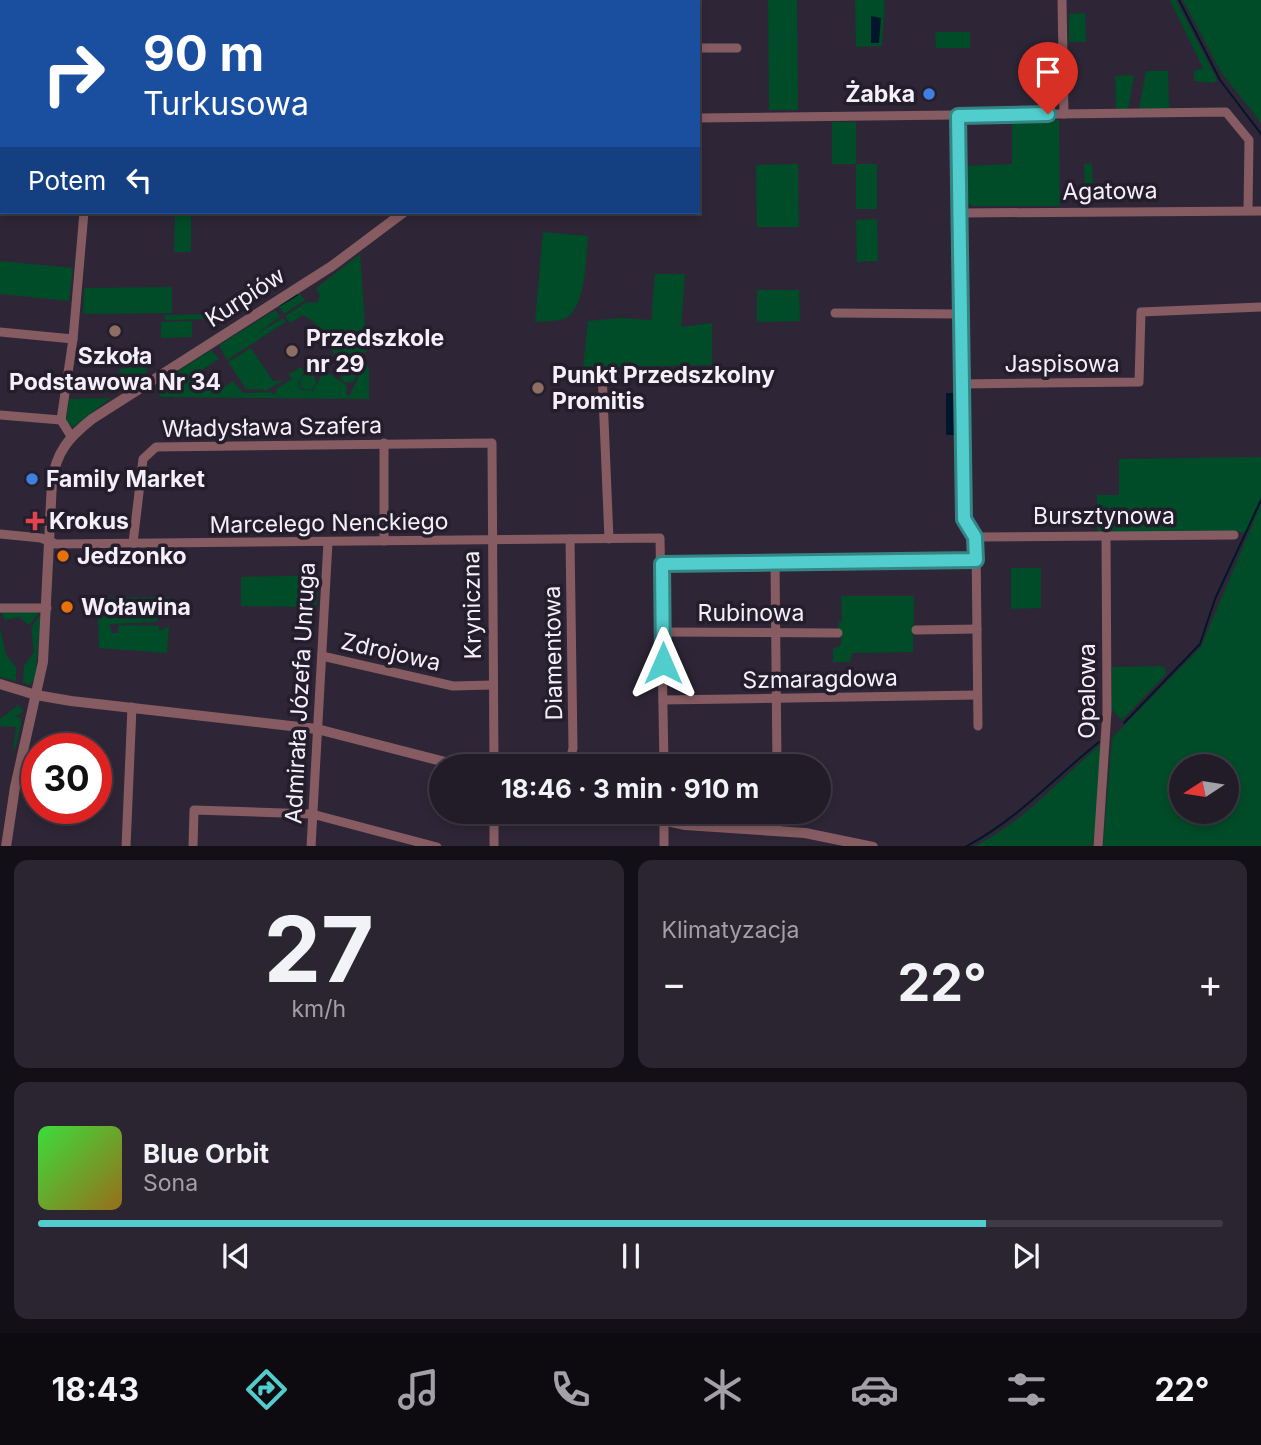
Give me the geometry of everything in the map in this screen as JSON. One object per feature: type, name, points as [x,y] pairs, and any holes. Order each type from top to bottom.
[{"type":"street","points":[[1062,0],[1064,114]]},
{"type":"street","points":[[700,48],[737,48]]},
{"type":"street","points":[[700,118],[1226,112],[1249,140],[1248,209]]},
{"type":"street","points":[[958,116],[964,519],[975,537],[978,726]]},
{"type":"street","name":"Agatowa","points":[[960,213],[1261,211]]},
{"type":"street","points":[[6,846],[15,787],[36,695],[54,467],[71,436],[61,420],[73,339],[84,214]]},
{"type":"street","name":"Kurpiów","points":[[71,436],[92,419],[332,266],[401,214]]},
{"type":"street","name":"Jaspisowa","points":[[960,384],[1139,382],[1141,312],[1261,307]]},
{"type":"street","points":[[835,313],[961,314]]},
{"type":"street","points":[[0,332],[73,339]]},
{"type":"street","points":[[603,372],[608,538]]},
{"type":"street","points":[[0,415],[61,420]]},
{"type":"street","points":[[384,443],[384,541]]},
{"type":"street","name":"Władysława Szafera","points":[[133,543],[143,459],[149,449],[156,447],[492,443]]},
{"type":"street","name":"Kryniczna","points":[[492,443],[494,754]]},
{"type":"street","name":"Marcelego Nenckiego","points":[[0,534],[50,541],[133,543],[660,538],[662,564]]},
{"type":"street","name":"Bursztynowa","points":[[975,537],[1234,535]]},
{"type":"street","name":"Opalowa","points":[[1098,846],[1107,719],[1105,536]]},
{"type":"street","name":"Diamentowa","points":[[570,539],[572,754]]},
{"type":"street","name":"Admirała Józefa Unruga","points":[[311,846],[328,542]]},
{"type":"street","points":[[664,754],[662,564],[976,560]]},
{"type":"street","points":[[775,563],[777,754]]},
{"type":"street","points":[[0,608],[44,608]]},
{"type":"street","points":[[916,630],[977,629]]},
{"type":"street","name":"Rubinowa","points":[[663,632],[838,633]]},
{"type":"street","name":"Zdrojowa","points":[[322,656],[453,686],[492,685]]},
{"type":"street","points":[[0,684],[36,695],[317,729],[429,758]]},
{"type":"street","name":"Szmaragdowa","points":[[663,700],[977,695]]},
{"type":"street","points":[[126,846],[132,707]]},
{"type":"street","points":[[193,846],[194,810],[312,814],[437,846]]},
{"type":"street","points":[[494,824],[494,846]]},
{"type":"street","points":[[664,824],[664,846]]},
{"type":"street","points":[[694,824],[716,829],[777,831],[873,846]]},
{"type":"street","points":[[777,824],[777,831]]},
{"type":"green space","points":[[768,0],[797,0],[798,110],[769,110]]},
{"type":"green space","points":[[855,0],[885,0],[882,46],[856,47]]},
{"type":"green space","points":[[1170,0],[1176,0],[1217,80],[1214,83],[1194,81],[1194,71],[1203,68]]},
{"type":"green space","points":[[1183,0],[1261,0],[1261,123],[1221,72]]},
{"type":"green space","points":[[1085,13],[1086,42],[1069,42],[1069,14]]},
{"type":"green space","points":[[935,32],[970,32],[970,48],[936,48]]},
{"type":"green space","points":[[1146,71],[1168,71],[1169,108],[1139,109]]},
{"type":"green space","points":[[1134,75],[1128,109],[1116,109],[1115,76]]},
{"type":"green space","points":[[1059,120],[1060,206],[972,206],[967,203],[966,166],[1012,164],[1012,121]]},
{"type":"green space","points":[[832,122],[856,122],[856,164],[832,164]]},
{"type":"green space","points":[[1092,163],[1093,193],[1085,193],[1084,164]]},
{"type":"green space","points":[[798,164],[799,227],[757,227],[756,165]]},
{"type":"green space","points":[[856,164],[877,164],[877,209],[856,209]]},
{"type":"green space","points":[[175,216],[191,216],[191,252],[174,252]]},
{"type":"green space","points":[[877,219],[878,261],[857,262],[856,220]]},
{"type":"green space","points":[[543,232],[588,236],[583,283],[576,306],[571,314],[563,319],[535,322]]},
{"type":"green space","points":[[360,254],[367,352],[359,353],[369,368],[369,399],[160,397],[155,386],[211,350],[219,359],[196,374],[202,382],[207,380],[215,393],[233,381],[243,393],[270,392],[275,395],[277,388],[292,379],[289,374],[301,367],[304,372],[298,383],[302,390],[313,391],[321,376],[329,373],[347,386],[346,395],[350,395],[358,377],[355,367],[336,357],[315,323],[303,315],[290,323],[285,316],[307,302],[317,303],[320,295],[316,288]]},
{"type":"green space","points":[[0,261],[73,268],[69,301],[0,294]]},
{"type":"green space","points":[[655,274],[685,274],[681,327],[712,323],[712,365],[583,368],[588,321],[621,318],[651,320]]},
{"type":"green space","points":[[172,287],[172,313],[83,314],[84,288]]},
{"type":"green space","points":[[757,290],[799,290],[800,321],[757,322]]},
{"type":"green space","points":[[298,292],[305,300],[284,314],[278,305]]},
{"type":"green space","points":[[275,310],[280,316],[258,333],[283,318],[286,322],[227,360],[219,345]]},
{"type":"green space","points":[[222,314],[222,319],[165,320],[165,315]]},
{"type":"green space","points":[[192,321],[192,337],[161,338],[161,322]]},
{"type":"green space","points":[[251,348],[273,381],[284,380],[267,390],[246,389],[228,362]]},
{"type":"green space","points":[[147,366],[146,374],[133,379],[133,382],[120,381],[119,369]]},
{"type":"green space","points":[[345,367],[351,367],[356,375],[354,381],[345,383],[340,378],[340,372]]},
{"type":"green space","points":[[305,374],[311,374],[316,382],[314,388],[305,390],[300,385],[300,379]]},
{"type":"green space","points":[[111,398],[73,427],[66,423],[69,399]]},
{"type":"green space","points":[[1261,457],[1261,497],[1246,532],[1097,533],[1097,495],[1119,495],[1119,459]]},
{"type":"green space","points":[[1261,504],[1261,846],[1103,846],[1112,738],[1201,647]]},
{"type":"green space","points":[[1011,568],[1041,568],[1041,608],[1011,609]]},
{"type":"green space","points":[[320,575],[316,607],[241,606],[241,577]]},
{"type":"green space","points":[[841,596],[914,596],[913,652],[852,653],[850,662],[833,662],[833,649],[841,645],[841,632],[838,629],[839,622],[842,621]]},
{"type":"green space","points":[[170,597],[169,615],[160,615],[156,622],[109,624],[112,633],[118,633],[118,625],[159,626],[159,631],[169,626],[167,653],[99,648],[97,598]]},
{"type":"green space","points":[[0,611],[35,611],[38,614],[29,625],[19,617],[5,620]]},
{"type":"green space","points":[[39,616],[41,618],[35,678],[30,685],[23,683],[24,666],[34,652],[31,628]]},
{"type":"green space","points":[[0,628],[6,655],[16,667],[16,681],[0,677]]},
{"type":"green space","points":[[1164,666],[1166,674],[1122,720],[1112,710],[1112,667]]},
{"type":"green space","points":[[18,705],[24,712],[16,716],[22,719],[13,750],[16,727],[0,726],[0,719]]},
{"type":"green space","points":[[1101,744],[1096,826],[1092,846],[975,846],[1009,825]]},
{"type":"water","points":[[871,16],[881,18],[879,43],[871,43]]},
{"type":"water","points":[[946,393],[954,393],[954,435],[946,435]]},
{"type":"waterway","points":[[1179,0],[1220,80],[1261,134]]},
{"type":"waterway","points":[[280,305],[297,295]]},
{"type":"waterway","points":[[1124,723],[1200,644],[1215,599],[1261,500]]},
{"type":"waterway","points":[[967,846],[1002,824],[1099,742]]},
{"type":"place","name":"Żabka","points":[[929,94]]},
{"type":"place","name":"Szkoła Podstawowa Nr 34","points":[[115,331]]},
{"type":"place","name":"Przedszkole nr 29","points":[[292,351]]},
{"type":"place","name":"Punkt Przedszkolny Promitis","points":[[538,388]]},
{"type":"place","name":"Family Market","points":[[32,479]]},
{"type":"place","name":"Krokus","points":[[35,521]]},
{"type":"place","name":"Jedzonko","points":[[63,556]]},
{"type":"place","name":"Woławina","points":[[67,607]]},
{"type":"route","points":[[663,663],[662,564],[976,560],[975,537],[964,519],[958,116],[1048,114]]}]
